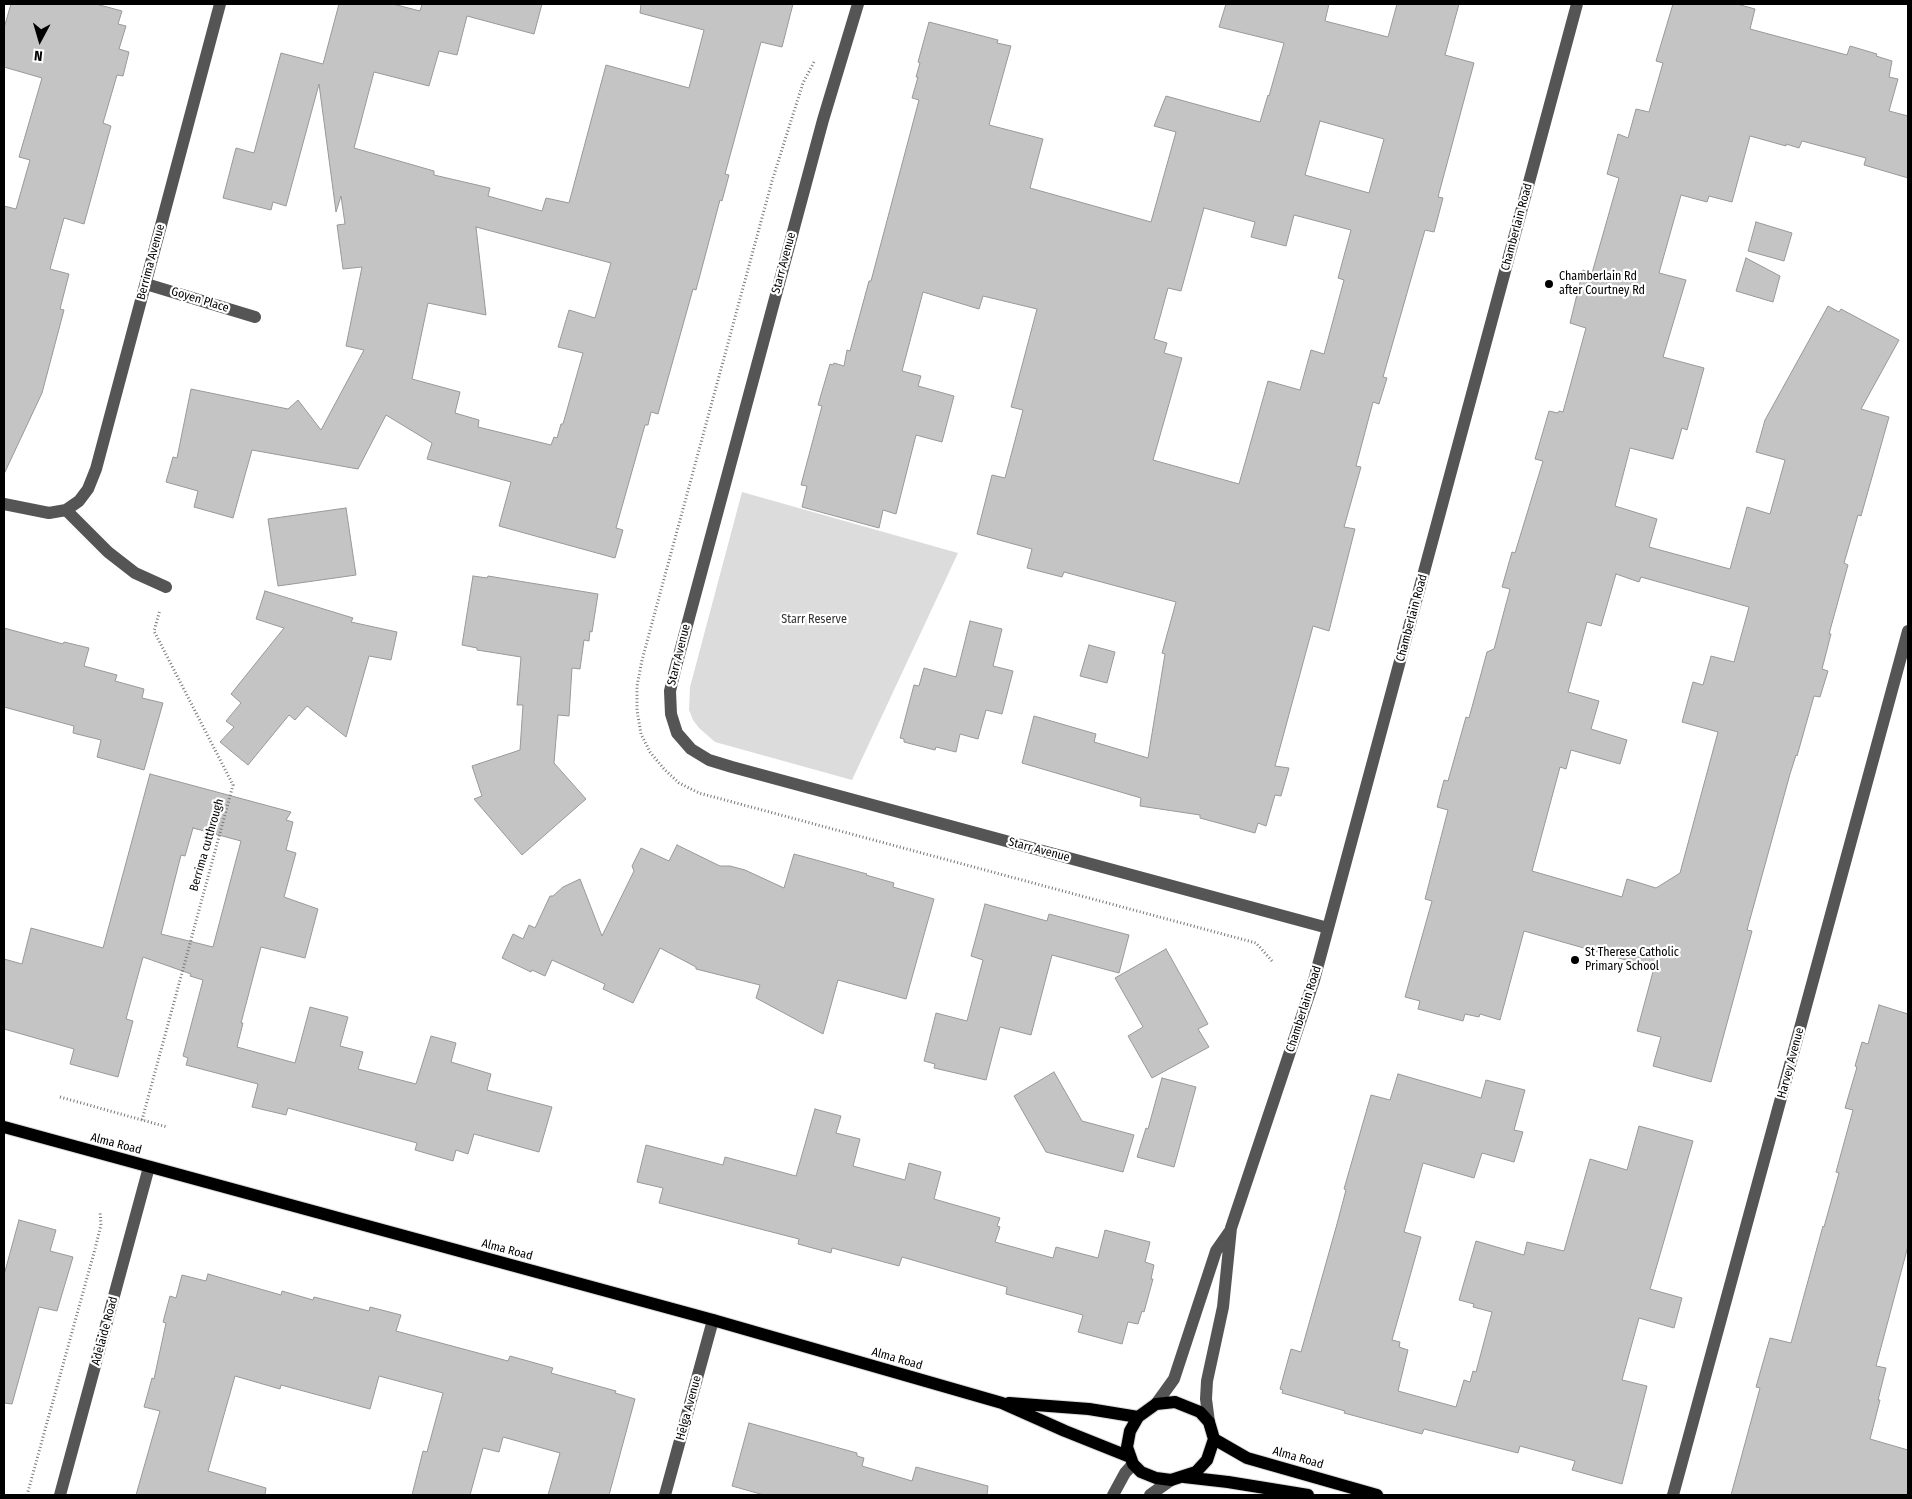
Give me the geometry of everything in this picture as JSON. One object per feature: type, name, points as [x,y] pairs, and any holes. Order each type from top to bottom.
[{"type":"main road","name":"Alma Road","points":[[4,1127],[713,1320],[1002,1403],[1131,1460]]},
{"type":"main road","points":[[1174,1402],[1200,1412],[1209,1422],[1214,1439],[1207,1460],[1196,1472],[1171,1480],[1156,1478],[1141,1472],[1131,1460],[1127,1448],[1130,1431],[1138,1417],[1156,1404],[1174,1402]]},
{"type":"main road","name":"Alma Road","points":[[1002,1403],[1088,1409],[1138,1417]]},
{"type":"main road","name":"Alma Road","points":[[1214,1439],[1247,1458],[1378,1495]]},
{"type":"main road","points":[[1184,1477],[1308,1495]]},
{"type":"street","name":"Berrima Avenue","points":[[66,510],[79,501],[88,489],[96,469],[220,4]]},
{"type":"street","name":"Starr Avenue","points":[[858,4],[823,120],[674,670],[670,691],[671,714],[677,733],[691,749],[709,760],[724,765],[1328,928]]},
{"type":"street","name":"Chamberlain Road","points":[[1209,1422],[1206,1399],[1207,1381],[1223,1307],[1231,1228],[1314,980],[1577,4]]},
{"type":"street","name":"Goyen Place","points":[[146,284],[255,316]]},
{"type":"street","points":[[4,504],[49,513],[66,510],[108,552],[135,574],[166,587]]},
{"type":"street","name":"Harvey Avenue","points":[[1673,1495],[1908,631]]},
{"type":"street","name":"Adelaide Road","points":[[60,1495],[149,1167]]},
{"type":"street","name":"Chamberlain Road","points":[[1156,1404],[1174,1379],[1216,1251],[1231,1228]]},
{"type":"street","name":"Helga Avenue","points":[[665,1495],[713,1320]]},
{"type":"street","points":[[1114,1495],[1131,1460]]},
{"type":"street","points":[[1150,1495],[1171,1480]]},
{"type":"path","points":[[816,57],[803,83],[772,181],[642,660],[636,686],[637,710],[641,734],[650,752],[679,783],[699,793],[1256,943],[1273,962]]},
{"type":"path","name":"Berrima cutthrough","points":[[142,1120],[233,785],[154,631],[166,587]]},
{"type":"path","points":[[60,1097],[167,1127]]},
{"type":"path","points":[[27,1495],[95,1249],[101,1225],[100,1211]]},
{"type":"green space","name":"Starr Reserve","points":[[742,492],[958,553],[852,780],[715,742],[699,728],[689,710],[690,687]]},
{"type":"building","points":[[11,4],[96,4],[122,11],[118,24],[126,26],[119,49],[129,52],[123,76],[117,75],[103,123],[111,126],[84,224],[64,218],[50,269],[69,274],[60,309],[64,310],[42,393],[4,474],[4,206],[16,209],[30,160],[19,157],[42,78],[4,67],[4,28]]},
{"type":"building","points":[[339,4],[393,4],[420,11],[422,4],[542,4],[534,34],[467,16],[457,55],[439,51],[429,86],[374,72],[354,148],[434,171],[434,175],[490,188],[488,196],[542,211],[546,198],[569,203],[606,65],[689,88],[704,30],[640,13],[641,4],[793,4],[782,47],[761,42],[725,174],[729,175],[722,201],[720,200],[696,290],[693,289],[658,414],[651,412],[648,425],[645,425],[616,528],[623,530],[615,558],[499,526],[511,482],[427,459],[432,443],[386,415],[358,469],[252,450],[233,518],[194,507],[198,491],[166,482],[173,457],[177,458],[191,389],[288,409],[298,400],[321,430],[364,350],[346,346],[362,267],[343,269],[337,225],[345,224],[341,196],[336,212],[319,84],[286,206],[273,202],[271,210],[223,198],[236,148],[254,153],[281,53],[323,64]],"holes":[[[476,227],[611,263],[595,318],[569,310],[558,347],[583,353],[563,424],[561,424],[557,438],[554,437],[551,445],[478,427],[479,420],[455,413],[460,392],[412,379],[428,303],[486,315]]]},
{"type":"building","points":[[1226,4],[1329,4],[1325,21],[1388,37],[1397,4],[1459,4],[1445,55],[1474,63],[1438,197],[1443,198],[1434,232],[1425,230],[1383,377],[1387,378],[1379,404],[1373,402],[1356,466],[1361,467],[1344,527],[1355,529],[1329,631],[1313,626],[1275,766],[1289,768],[1281,796],[1275,795],[1266,826],[1258,823],[1255,833],[1200,818],[1200,815],[1140,806],[1141,798],[1022,763],[1034,716],[1096,734],[1094,742],[1148,758],[1165,654],[1162,653],[1176,602],[1064,572],[1062,577],[1027,568],[1032,549],[977,534],[992,475],[1005,478],[1023,410],[1011,407],[1037,309],[983,296],[979,309],[923,292],[902,371],[921,376],[918,386],[954,396],[942,442],[916,435],[896,514],[883,510],[879,528],[802,507],[807,486],[801,485],[822,406],[818,405],[830,364],[833,365],[834,363],[844,366],[847,350],[850,351],[869,281],[871,281],[919,100],[912,98],[918,77],[916,77],[920,63],[918,62],[929,22],[998,40],[997,43],[1011,46],[989,125],[1043,139],[1030,188],[1151,222],[1176,132],[1154,126],[1166,96],[1260,122],[1284,43],[1219,27]],"holes":[[[1320,121],[1384,139],[1369,193],[1305,175]],[[1204,208],[1255,222],[1251,237],[1286,246],[1294,215],[1351,230],[1338,278],[1344,280],[1324,354],[1311,350],[1300,390],[1268,381],[1239,484],[1153,460],[1182,358],[1164,353],[1167,343],[1154,339],[1168,288],[1181,291]]]},
{"type":"building","points":[[1673,4],[1737,4],[1755,9],[1750,29],[1847,55],[1850,46],[1877,54],[1876,56],[1892,61],[1889,77],[1898,79],[1889,111],[1908,116],[1908,178],[1864,165],[1866,158],[1802,141],[1799,148],[1750,136],[1732,202],[1709,196],[1707,202],[1681,195],[1659,273],[1686,280],[1663,357],[1704,368],[1687,430],[1682,428],[1673,459],[1630,448],[1615,506],[1657,519],[1649,547],[1730,569],[1747,507],[1770,514],[1785,460],[1756,452],[1765,420],[1828,306],[1839,312],[1841,309],[1899,340],[1861,409],[1889,417],[1861,516],[1858,515],[1844,563],[1848,565],[1829,634],[1831,634],[1822,669],[1828,671],[1820,697],[1814,696],[1790,774],[1747,930],[1752,931],[1711,1082],[1653,1066],[1661,1037],[1637,1031],[1654,968],[1524,931],[1500,1020],[1480,1014],[1479,1017],[1465,1014],[1463,1021],[1418,1009],[1420,1001],[1405,997],[1432,901],[1425,899],[1448,810],[1437,807],[1444,780],[1448,781],[1466,717],[1469,718],[1487,652],[1494,649],[1510,589],[1502,587],[1512,552],[1515,553],[1543,461],[1535,459],[1549,411],[1563,412],[1586,328],[1570,323],[1583,270],[1592,273],[1619,178],[1607,174],[1618,134],[1628,138],[1636,109],[1649,112],[1663,63],[1656,61]],"holes":[[[1616,574],[1639,582],[1641,577],[1749,607],[1734,662],[1711,656],[1703,685],[1693,682],[1682,722],[1718,732],[1680,873],[1656,888],[1627,879],[1622,897],[1532,871],[1560,767],[1566,769],[1571,750],[1620,764],[1627,740],[1591,729],[1599,701],[1568,692],[1587,622],[1601,626]]]},
{"type":"building","points":[[1756,222],[1792,233],[1784,261],[1748,251]]},
{"type":"building","points":[[1746,258],[1780,276],[1773,302],[1736,291]]},
{"type":"building","points":[[346,508],[356,575],[278,586],[268,519]]},
{"type":"building","points":[[473,576],[487,578],[488,576],[598,594],[592,632],[590,631],[589,641],[584,640],[580,669],[572,668],[569,716],[558,715],[554,763],[586,799],[522,855],[474,799],[482,796],[472,766],[520,750],[523,705],[517,705],[521,657],[477,650],[477,648],[462,645]]},
{"type":"building","points":[[265,591],[353,618],[351,622],[397,632],[391,660],[369,656],[346,737],[307,706],[295,720],[289,715],[248,765],[220,742],[234,727],[226,721],[241,703],[231,694],[284,628],[256,619]]},
{"type":"building","points":[[970,621],[1002,629],[993,666],[1013,671],[1002,714],[986,710],[978,739],[960,734],[956,752],[936,747],[935,750],[904,742],[904,739],[900,738],[914,685],[919,686],[924,668],[956,677]]},
{"type":"building","points":[[4,628],[63,644],[64,642],[89,648],[84,666],[117,675],[115,681],[144,689],[142,698],[163,703],[144,770],[97,757],[101,740],[73,733],[74,726],[4,707]]},
{"type":"building","points":[[1089,645],[1115,652],[1107,683],[1080,676]]},
{"type":"building","points":[[150,774],[291,812],[286,820],[293,822],[286,850],[296,853],[284,897],[318,909],[305,958],[261,947],[241,1023],[243,1023],[237,1047],[295,1063],[310,1007],[348,1017],[340,1046],[363,1052],[358,1069],[416,1084],[431,1036],[456,1043],[451,1062],[491,1074],[487,1090],[552,1107],[539,1152],[474,1134],[468,1154],[456,1150],[453,1161],[415,1150],[417,1143],[288,1108],[286,1115],[252,1107],[258,1084],[186,1065],[188,1058],[183,1056],[203,980],[143,957],[126,1019],[133,1021],[118,1077],[70,1064],[74,1049],[4,1029],[4,959],[22,964],[31,928],[103,948]],"holes":[[[193,828],[241,841],[213,947],[161,934],[181,855],[185,856]]]},
{"type":"building","points":[[677,845],[720,866],[730,866],[745,870],[784,888],[794,854],[867,874],[894,883],[893,887],[934,899],[906,999],[838,980],[823,1034],[756,998],[760,985],[696,969],[696,967],[660,948],[633,1003],[603,989],[605,984],[552,960],[545,976],[532,970],[531,972],[502,958],[513,934],[523,939],[529,925],[535,928],[550,896],[580,879],[602,936],[634,871],[632,866],[641,848],[669,861]]},
{"type":"building","points":[[985,904],[1047,921],[1049,914],[1129,935],[1119,973],[1052,955],[1031,1035],[1000,1027],[986,1080],[934,1068],[935,1064],[924,1061],[936,1013],[967,1021],[983,960],[971,956]]},
{"type":"building","points":[[1166,949],[1208,1024],[1198,1029],[1209,1047],[1152,1078],[1128,1036],[1143,1027],[1115,978]]},
{"type":"building","points":[[1879,1005],[1908,1014],[1908,1246],[1876,1366],[1886,1368],[1870,1439],[1908,1450],[1908,1495],[1731,1495],[1760,1388],[1756,1387],[1770,1338],[1791,1343],[1839,1173],[1836,1172],[1853,1110],[1845,1108],[1857,1067],[1855,1066],[1862,1042],[1868,1044]]},
{"type":"building","points":[[1054,1072],[1082,1121],[1134,1135],[1123,1172],[1046,1152],[1014,1096]]},
{"type":"building","points":[[1398,1074],[1481,1098],[1486,1080],[1525,1090],[1514,1130],[1523,1132],[1514,1162],[1482,1153],[1474,1178],[1423,1163],[1404,1232],[1421,1237],[1392,1340],[1400,1342],[1399,1347],[1408,1350],[1398,1391],[1456,1407],[1464,1380],[1470,1382],[1473,1371],[1476,1372],[1492,1312],[1473,1307],[1474,1304],[1459,1300],[1476,1241],[1524,1255],[1527,1242],[1564,1251],[1590,1159],[1627,1170],[1639,1126],[1693,1141],[1650,1289],[1682,1298],[1674,1328],[1639,1318],[1622,1380],[1647,1386],[1622,1484],[1572,1470],[1575,1461],[1520,1446],[1518,1453],[1424,1429],[1422,1434],[1344,1413],[1345,1411],[1282,1393],[1283,1390],[1280,1389],[1291,1349],[1301,1352],[1371,1095],[1390,1100]]},
{"type":"building","points":[[1162,1078],[1196,1087],[1174,1167],[1137,1157],[1146,1128],[1148,1129]]},
{"type":"building","points":[[815,1109],[841,1116],[836,1133],[860,1139],[853,1166],[905,1180],[909,1163],[941,1172],[934,1199],[1000,1218],[997,1226],[1000,1227],[995,1242],[1053,1258],[1056,1247],[1098,1258],[1105,1230],[1150,1242],[1145,1262],[1154,1265],[1151,1279],[1153,1279],[1144,1312],[1142,1311],[1138,1324],[1128,1322],[1122,1344],[1078,1332],[1083,1315],[1006,1294],[1007,1287],[902,1257],[899,1266],[832,1248],[831,1253],[798,1244],[799,1239],[659,1203],[663,1188],[637,1182],[646,1145],[723,1165],[725,1157],[796,1176]]},
{"type":"building","points":[[19,1220],[56,1230],[50,1251],[73,1257],[57,1311],[39,1307],[12,1404],[4,1403],[4,1275]]},
{"type":"building","points":[[208,1274],[281,1295],[282,1291],[313,1300],[314,1297],[369,1311],[370,1307],[401,1315],[396,1331],[508,1361],[510,1356],[553,1368],[551,1373],[616,1391],[615,1393],[635,1399],[609,1495],[548,1495],[560,1453],[503,1437],[499,1452],[483,1448],[470,1495],[412,1495],[423,1451],[427,1452],[443,1393],[379,1376],[370,1409],[281,1385],[280,1389],[235,1376],[208,1471],[266,1488],[265,1495],[136,1495],[160,1411],[144,1407],[152,1378],[154,1379],[166,1323],[163,1322],[170,1296],[176,1298],[182,1275],[206,1281]]},
{"type":"building","points":[[749,1423],[857,1453],[857,1456],[864,1458],[862,1466],[912,1481],[916,1467],[988,1486],[987,1495],[764,1495],[732,1486]]},
{"type":"place","name":"Chamberlain Rd after Courtney Rd","points":[[1549,284]]},
{"type":"place","name":"St Therese Catholic Primary School","points":[[1575,960]]}]
